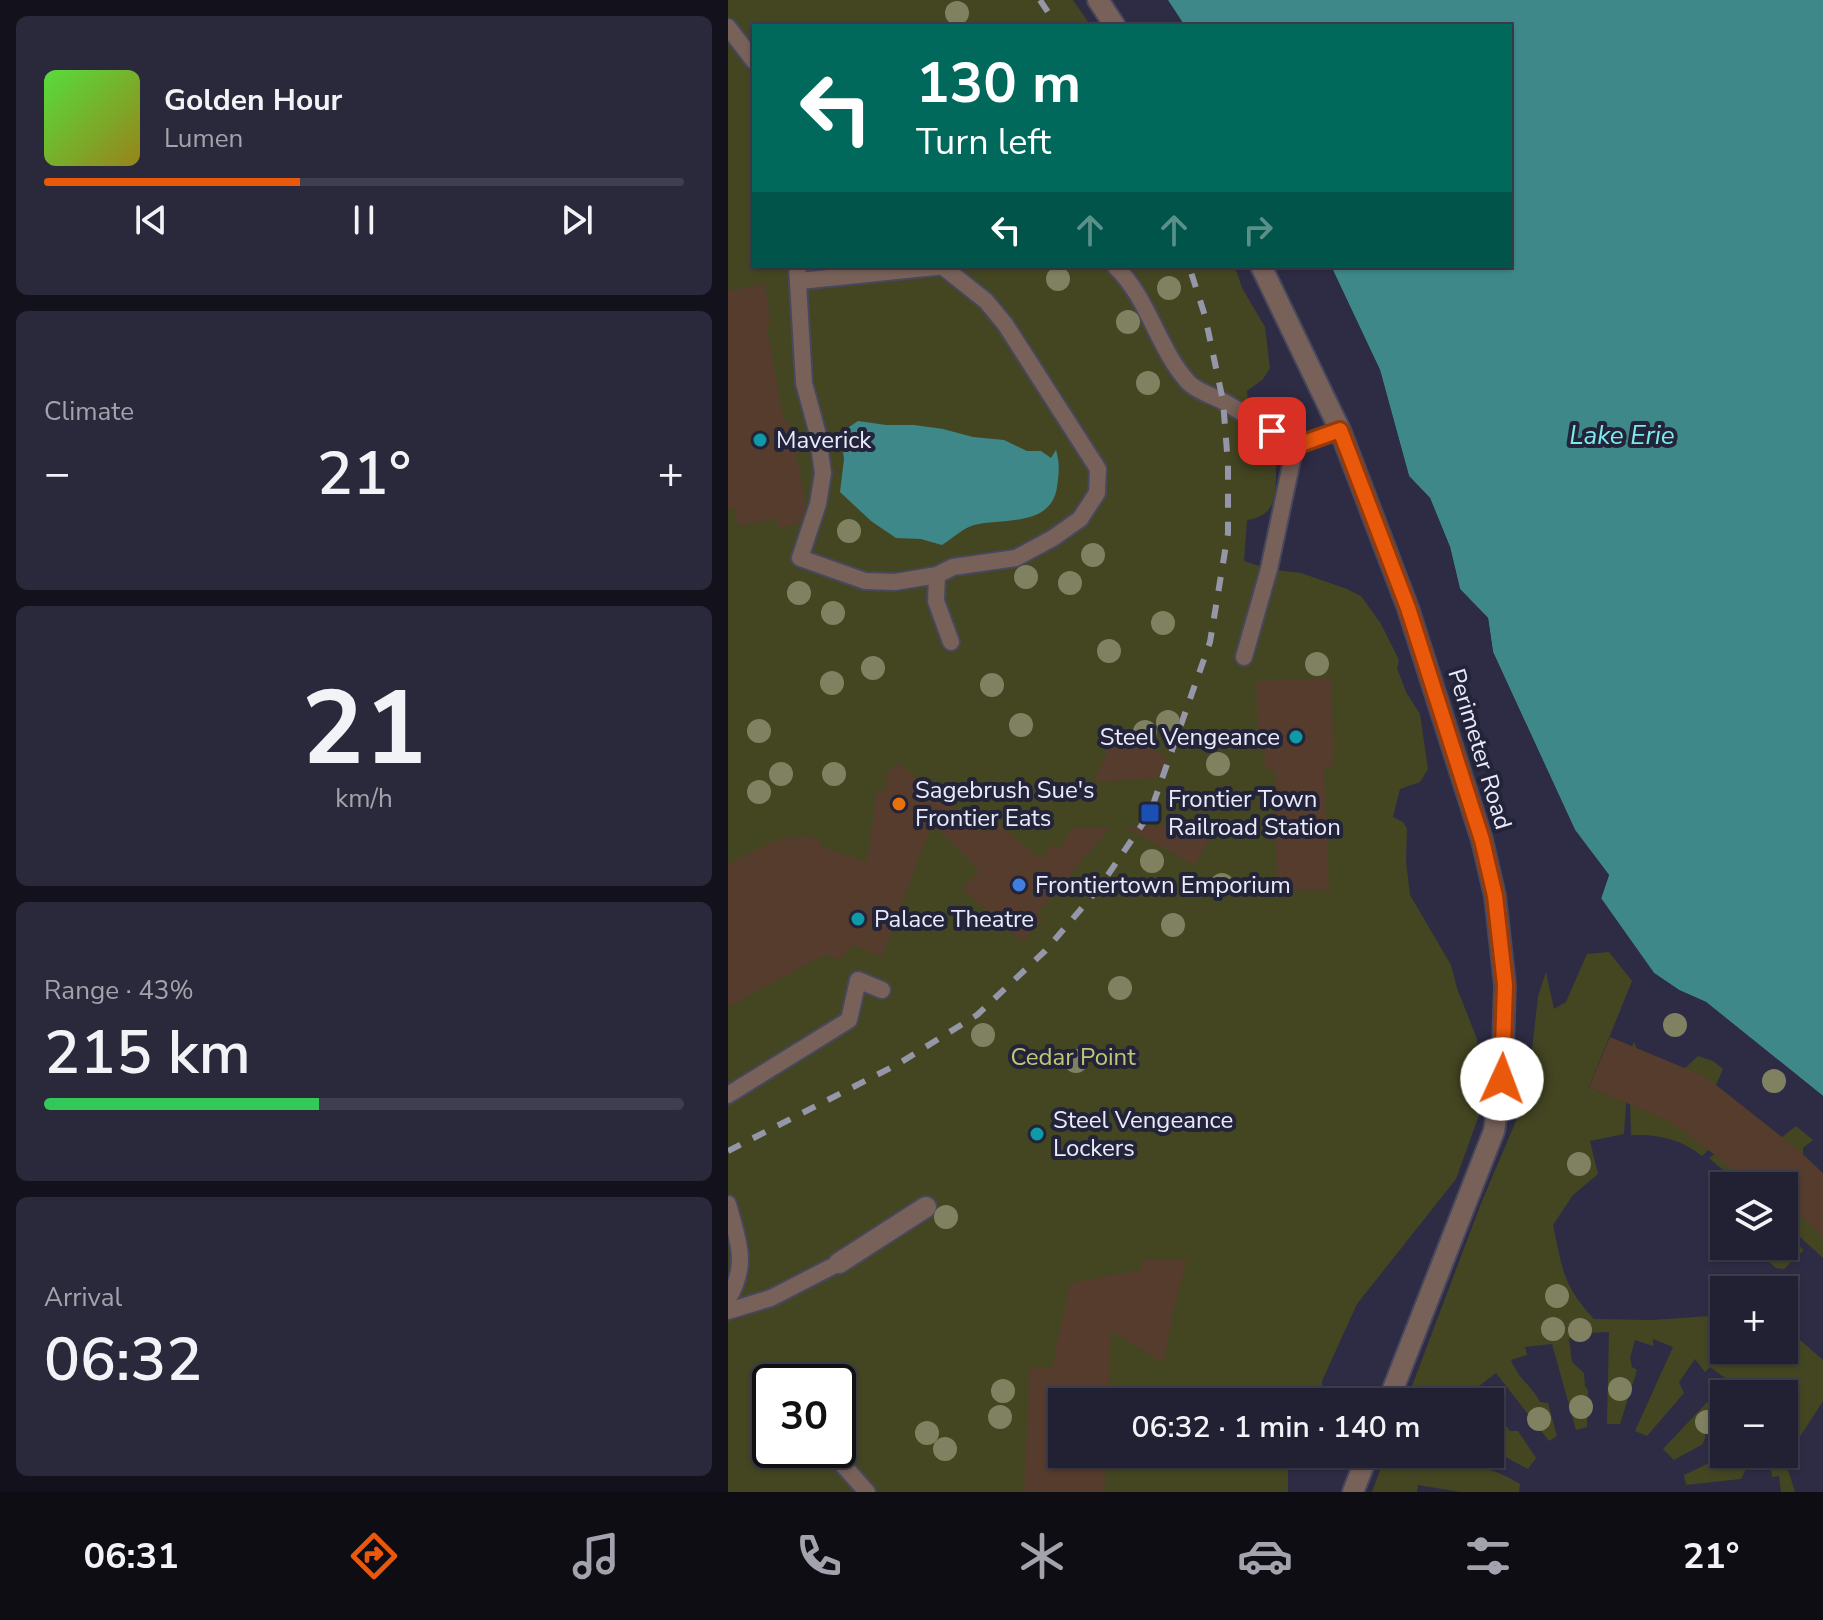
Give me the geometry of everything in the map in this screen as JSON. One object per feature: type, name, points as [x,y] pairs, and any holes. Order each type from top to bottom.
[{"type":"street","points":[[1098,0],[1114,24]]},
{"type":"street","name":"Perimeter Road","points":[[1262,268],[1340,430],[1408,608],[1482,840],[1495,896],[1505,985],[1502,1079],[1494,1131],[1393,1388]]},
{"type":"street","points":[[839,1263],[926,1207]]},
{"type":"street","points":[[1353,1492],[1362,1468]]},
{"type":"lane","points":[[728,27],[752,58]]},
{"type":"lane","points":[[902,268],[798,273],[804,383],[817,431],[823,473],[818,504],[800,558],[865,581],[895,582],[937,575],[953,567],[1016,558],[1080,519],[1097,493],[1098,469],[1005,324],[986,301],[945,268]]},
{"type":"lane","points":[[1117,268],[1130,280],[1167,354],[1191,385],[1295,446]]},
{"type":"lane","points":[[1295,446],[1340,430]]},
{"type":"lane","points":[[1244,657],[1269,569],[1295,446]]},
{"type":"lane","points":[[937,575],[936,601],[951,642]]},
{"type":"lane","points":[[728,1095],[849,1020],[858,980],[882,990]]},
{"type":"lane","points":[[728,1204],[740,1249],[739,1281],[728,1299]]},
{"type":"lane","points":[[728,1311],[771,1298],[839,1263]]},
{"type":"lane","points":[[846,1468],[867,1492]]},
{"type":"green space","name":"Cedar Point","points":[[728,0],[1073,0],[1090,24],[752,24],[752,268],[1233,268],[1265,327],[1270,368],[1263,379],[1247,391],[1250,428],[1271,445],[1276,463],[1272,504],[1263,514],[1247,520],[1244,561],[1269,569],[1301,573],[1361,596],[1381,624],[1399,660],[1397,668],[1406,692],[1420,714],[1428,769],[1420,782],[1400,789],[1393,817],[1403,822],[1407,829],[1406,861],[1410,895],[1451,965],[1477,1039],[1483,1104],[1456,1179],[1357,1304],[1322,1381],[1322,1388],[1048,1388],[1048,1468],[1288,1468],[1288,1492],[728,1492]]},
{"type":"green space","points":[[1609,952],[1632,981],[1589,1087],[1609,1095],[1634,1042],[1639,1054],[1627,1091],[1624,1134],[1590,1141],[1598,1174],[1573,1195],[1553,1225],[1565,1276],[1594,1319],[1652,1320],[1710,1316],[1710,1364],[1798,1364],[1800,1340],[1823,1360],[1823,1401],[1798,1440],[1798,1380],[1728,1380],[1710,1367],[1705,1372],[1695,1359],[1679,1382],[1684,1393],[1647,1436],[1635,1431],[1673,1347],[1653,1339],[1653,1346],[1635,1340],[1630,1358],[1632,1367],[1637,1370],[1620,1424],[1607,1424],[1609,1332],[1588,1333],[1590,1339],[1569,1338],[1572,1362],[1584,1373],[1588,1390],[1587,1427],[1576,1430],[1552,1344],[1525,1347],[1527,1355],[1511,1360],[1540,1402],[1548,1403],[1557,1436],[1549,1441],[1496,1373],[1480,1388],[1411,1388],[1480,1206],[1527,1095],[1538,996],[1546,972],[1554,1009],[1566,1002],[1587,954]]},
{"type":"green space","points":[[1698,1056],[1713,1061],[1723,1069],[1716,1085],[1716,1143],[1702,1156],[1686,1145],[1669,1139],[1631,1135],[1630,1102],[1655,1062],[1665,1059],[1644,1110],[1663,1118],[1685,1068]]},
{"type":"green space","points":[[1750,1120],[1765,1123],[1731,1166],[1738,1172],[1726,1172],[1709,1158]]},
{"type":"green space","points":[[1796,1126],[1813,1140],[1803,1148],[1803,1154],[1786,1172],[1753,1172],[1782,1137]]},
{"type":"green space","points":[[1809,1204],[1823,1238],[1823,1258],[1798,1235],[1798,1214]]},
{"type":"green space","points":[[1767,1260],[1793,1260],[1784,1269],[1776,1268]]},
{"type":"green space","points":[[1710,1399],[1710,1432],[1703,1444],[1674,1460],[1663,1449]]},
{"type":"green space","points":[[1504,1423],[1510,1431],[1518,1431],[1536,1458],[1528,1469],[1504,1456]]},
{"type":"green space","points":[[1710,1463],[1710,1468],[1746,1468],[1741,1479],[1686,1485],[1684,1475]]},
{"type":"green space","points":[[1381,1468],[1485,1468],[1520,1484],[1519,1492],[1460,1492],[1418,1485],[1417,1492],[1372,1492]]},
{"type":"green space","points":[[1771,1468],[1788,1468],[1795,1492],[1781,1492],[1779,1476],[1772,1477]]},
{"type":"water","name":"Lake Erie","points":[[1168,0],[1823,0],[1823,1096],[1706,1002],[1679,990],[1654,973],[1601,898],[1609,875],[1575,830],[1493,652],[1488,618],[1460,589],[1450,547],[1430,498],[1409,476],[1380,370],[1332,268],[1512,268],[1512,24],[1184,24]]},
{"type":"water","points":[[858,421],[914,425],[1004,440],[1027,451],[1041,451],[1051,458],[1056,450],[1059,473],[1053,500],[1036,515],[974,525],[942,545],[921,539],[896,538],[871,521],[840,492],[844,459],[840,433]]},
{"type":"pier","points":[[1328,268],[1332,268],[1380,370],[1409,476],[1430,498],[1450,547],[1460,589],[1488,618],[1493,652],[1575,830],[1609,875],[1601,899],[1654,973],[1679,990],[1706,1002],[1823,1096],[1823,1100],[1704,1006],[1651,976],[1598,900],[1605,876],[1571,832],[1490,653],[1484,620],[1457,591],[1446,549],[1426,500],[1406,477],[1376,371]]},
{"type":"building","points":[[765,284],[771,324],[766,324],[784,421],[789,420],[806,505],[800,523],[778,528],[776,519],[738,526],[734,507],[728,509],[728,291]]},
{"type":"building","points":[[1331,678],[1334,766],[1324,767],[1329,889],[1277,891],[1275,769],[1265,770],[1264,742],[1259,751],[1256,681]]},
{"type":"building","points":[[1117,732],[1167,757],[1158,778],[1093,782]]},
{"type":"building","points":[[897,762],[987,834],[995,821],[1040,859],[1054,844],[1060,850],[1071,828],[1110,828],[1037,914],[1043,918],[1023,942],[962,889],[979,870],[932,824],[882,957],[853,945],[840,959],[824,955],[728,1007],[728,864],[776,840],[802,836],[819,839],[822,847],[867,862],[877,790],[884,792],[885,785],[891,786],[884,777]]},
{"type":"building","points":[[1217,825],[1195,865],[1124,827]]},
{"type":"building","points":[[1610,1037],[1706,1077],[1823,1173],[1823,1238],[1798,1212],[1798,1172],[1737,1172],[1671,1122],[1589,1087]]},
{"type":"building","points":[[1187,1259],[1173,1311],[1164,1363],[1111,1331],[1109,1388],[1048,1388],[1048,1468],[1105,1468],[1104,1492],[1024,1492],[1030,1367],[1052,1368],[1070,1283],[1140,1270],[1142,1260]]},
{"type":"railway","points":[[1040,0],[1056,24]]},
{"type":"railway","points":[[728,1151],[898,1064],[977,1015],[1045,951],[1099,888],[1150,813],[1210,642],[1228,533],[1228,464],[1223,401],[1205,316],[1190,268]]},
{"type":"place","name":"Maverick","points":[[760,440]]},
{"type":"place","name":"Steel Vengeance","points":[[1296,737]]},
{"type":"place","name":"Sagebrush Sue's Frontier Eats","points":[[899,804]]},
{"type":"place","name":"Frontier Town Railroad Station","points":[[1150,813]]},
{"type":"place","name":"Frontiertown Emporium","points":[[1019,885]]},
{"type":"place","name":"Palace Theatre","points":[[858,919]]},
{"type":"place","name":"Steel Vengeance Lockers","points":[[1037,1134]]},
{"type":"route","points":[[1272,431],[1295,446],[1340,430],[1408,608],[1482,840],[1495,896],[1505,985],[1502,1079]]}]
